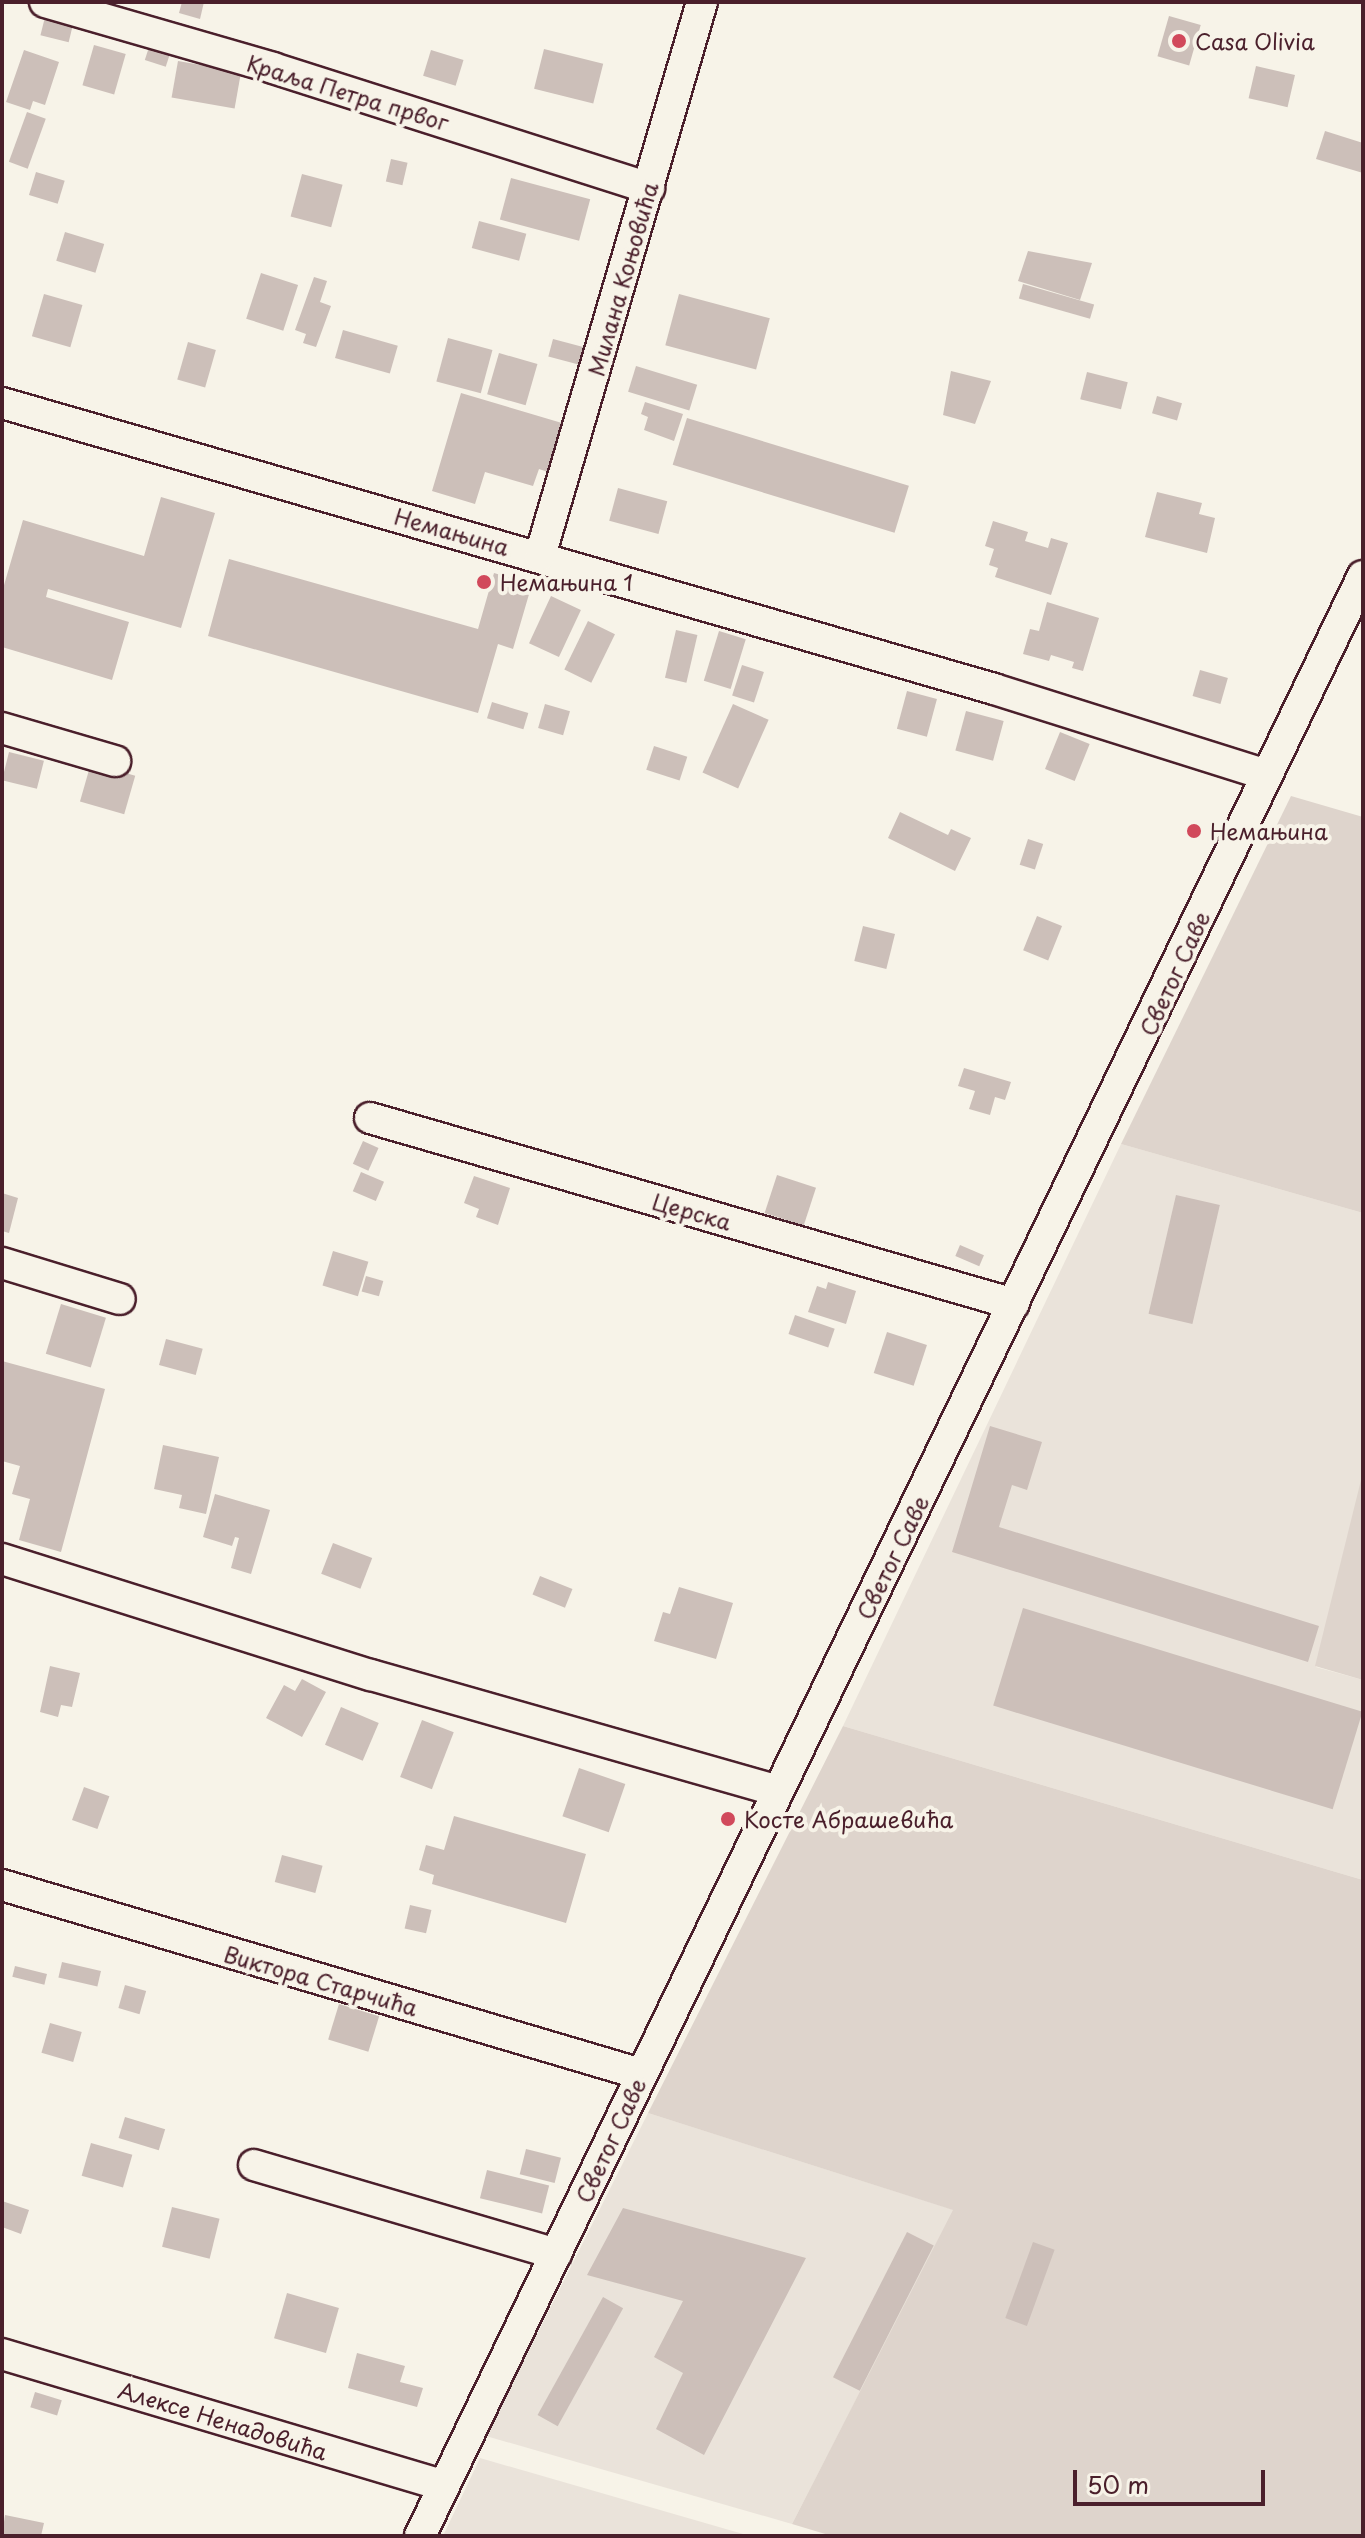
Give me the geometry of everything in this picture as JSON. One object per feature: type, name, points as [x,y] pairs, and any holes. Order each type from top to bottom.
[{"type":"street","name":"Краља Петра првог","points":[[45,2],[273,68],[649,188]]},
{"type":"street","name":"Милана Коњовића","points":[[540,556],[702,2]]},
{"type":"street","name":"Немањина","points":[[2,403],[540,556],[1267,775]]},
{"type":"street","name":"Светог Саве","points":[[420,2536],[1363,576]]},
{"type":"street","points":[[2,728],[115,761]]},
{"type":"street","name":"Церска","points":[[370,1118],[1014,1304]]},
{"type":"street","points":[[2,1263],[120,1299]]},
{"type":"street","points":[[2,1559],[371,1675],[778,1791]]},
{"type":"street","name":"Виктора Старчића","points":[[2,1885],[641,2074]]},
{"type":"street","points":[[254,2165],[556,2254]]},
{"type":"street","name":"Алексе Ненадовића","points":[[2,2354],[444,2486]]},
{"type":"shaded area","points":[[1291,796],[1363,817],[1363,1213],[1121,1144]]},
{"type":"shaded area","points":[[1121,1144],[1363,1213],[1363,1476],[1316,1667],[1363,1680],[1363,1880],[843,1726]]},
{"type":"shaded area","points":[[1363,1476],[1363,1680],[1315,1666]]},
{"type":"shaded area","points":[[843,1726],[1363,1880],[1363,2536],[832,2536],[792,2524],[953,2210],[648,2113]]},
{"type":"shaded area","points":[[648,2113],[954,2210],[792,2524],[486,2436]]},
{"type":"shaded area","points":[[480,2458],[750,2536],[443,2536]]},
{"type":"building","points":[[182,2],[204,2],[200,19],[179,13]]},
{"type":"building","points":[[47,9],[75,16],[69,42],[40,35]]},
{"type":"building","name":"Casa Olivia","points":[[1169,16],[1201,25],[1189,65],[1157,56]]},
{"type":"building","points":[[151,41],[172,48],[166,67],[145,60]]},
{"type":"building","points":[[94,45],[126,54],[114,94],[82,85]]},
{"type":"building","points":[[544,49],[603,64],[593,104],[534,89]]},
{"type":"building","points":[[24,50],[59,62],[45,105],[33,101],[30,110],[6,102]]},
{"type":"building","points":[[431,50],[464,60],[456,86],[423,76]]},
{"type":"building","points":[[178,61],[241,72],[235,109],[172,97]]},
{"type":"building","points":[[1256,66],[1295,75],[1288,107],[1249,98]]},
{"type":"building","points":[[27,112],[46,119],[28,169],[9,162]]},
{"type":"building","points":[[1325,131],[1363,143],[1363,173],[1316,159]]},
{"type":"building","points":[[391,159],[408,163],[402,185],[386,181]]},
{"type":"building","points":[[36,172],[65,181],[58,204],[29,195]]},
{"type":"building","points":[[302,174],[343,185],[331,227],[291,217]]},
{"type":"building","points":[[511,178],[590,199],[579,241],[500,220]]},
{"type":"building","points":[[479,221],[526,234],[519,261],[472,248]]},
{"type":"building","points":[[65,232],[104,244],[95,273],[56,261]]},
{"type":"building","points":[[1028,251],[1092,263],[1080,300],[1018,281]]},
{"type":"building","points":[[261,273],[298,285],[283,331],[246,319]]},
{"type":"building","points":[[314,277],[327,281],[320,302],[331,306],[316,347],[303,343],[306,334],[295,330]]},
{"type":"building","points":[[1023,284],[1094,304],[1090,319],[1019,298]]},
{"type":"building","points":[[44,294],[82,305],[70,347],[32,336]]},
{"type":"building","points":[[679,294],[770,318],[756,370],[665,345]]},
{"type":"building","points":[[343,330],[398,346],[390,374],[335,358]]},
{"type":"building","points":[[448,338],[492,350],[481,393],[436,381]]},
{"type":"building","points":[[553,339],[590,349],[585,366],[548,356]]},
{"type":"building","points":[[188,342],[216,350],[205,387],[177,379]]},
{"type":"building","points":[[499,353],[537,364],[526,405],[487,394]]},
{"type":"building","points":[[636,366],[697,385],[689,411],[628,392]]},
{"type":"building","points":[[951,371],[991,381],[975,424],[943,415]]},
{"type":"building","points":[[1087,372],[1128,382],[1121,409],[1080,399]]},
{"type":"building","points":[[461,393],[572,426],[557,475],[539,469],[533,486],[485,472],[475,504],[432,491]]},
{"type":"building","points":[[1157,396],[1182,403],[1177,420],[1152,413]]},
{"type":"building","points":[[645,402],[683,414],[674,441],[644,430],[648,417],[641,414]]},
{"type":"building","points":[[687,418],[909,486],[895,533],[673,465]]},
{"type":"building","points":[[618,488],[667,501],[658,534],[609,521]]},
{"type":"building","points":[[1157,492],[1202,503],[1199,514],[1215,518],[1207,553],[1145,537]]},
{"type":"building","points":[[161,497],[215,513],[181,628],[48,589],[46,597],[129,622],[112,680],[2,647],[2,592],[23,520],[144,556]]},
{"type":"building","points":[[993,521],[1028,532],[1025,541],[1048,548],[1051,538],[1068,543],[1051,595],[995,577],[998,568],[989,565],[994,549],[985,546]]},
{"type":"building","points":[[229,559],[478,629],[494,573],[532,584],[513,649],[498,644],[478,713],[208,636]]},
{"type":"building","points":[[551,596],[581,610],[559,657],[529,643]]},
{"type":"building","points":[[1047,602],[1099,618],[1083,671],[1072,668],[1074,662],[1051,655],[1049,661],[1023,654],[1030,629],[1039,631]]},
{"type":"building","points":[[588,621],[615,634],[591,683],[564,670]]},
{"type":"building","points":[[676,630],[697,635],[686,683],[665,678]]},
{"type":"building","points":[[719,631],[746,639],[731,689],[704,681]]},
{"type":"building","points":[[742,665],[764,672],[754,703],[732,695]]},
{"type":"building","points":[[1200,670],[1228,678],[1220,704],[1193,696]]},
{"type":"building","points":[[907,691],[937,699],[927,737],[897,729]]},
{"type":"building","points":[[492,702],[528,713],[523,729],[487,718]]},
{"type":"building","points":[[545,704],[570,711],[563,735],[538,728]]},
{"type":"building","points":[[733,704],[769,720],[738,788],[702,773]]},
{"type":"building","points":[[966,711],[1004,721],[993,761],[955,751]]},
{"type":"building","points":[[1060,732],[1090,744],[1075,781],[1045,769]]},
{"type":"building","points":[[654,746],[687,757],[680,781],[646,770]]},
{"type":"building","points":[[9,752],[44,761],[37,789],[2,780]]},
{"type":"building","points":[[91,763],[135,776],[124,814],[80,801]]},
{"type":"building","points":[[900,812],[948,835],[951,829],[971,838],[955,871],[888,838]]},
{"type":"building","points":[[1028,839],[1043,844],[1035,870],[1020,865]]},
{"type":"building","points":[[1037,916],[1062,926],[1048,960],[1023,950]]},
{"type":"building","points":[[863,926],[895,934],[886,969],[854,961]]},
{"type":"building","points":[[964,1068],[1011,1082],[1005,1100],[995,1097],[990,1115],[969,1109],[975,1091],[958,1086]]},
{"type":"building","points":[[363,1141],[379,1148],[368,1171],[353,1164]]},
{"type":"building","points":[[361,1172],[384,1182],[376,1201],[353,1191]]},
{"type":"building","points":[[777,1175],[816,1188],[804,1226],[765,1213]]},
{"type":"building","points":[[474,1176],[510,1188],[498,1225],[476,1217],[479,1209],[464,1203]]},
{"type":"building","points":[[2,1193],[18,1198],[9,1233],[2,1231]]},
{"type":"building","points":[[1176,1195],[1220,1205],[1192,1324],[1149,1314]]},
{"type":"building","points":[[960,1245],[984,1255],[979,1266],[955,1256]]},
{"type":"building","points":[[333,1251],[368,1262],[358,1296],[322,1285]]},
{"type":"building","points":[[366,1276],[383,1281],[379,1296],[362,1291]]},
{"type":"building","points":[[828,1282],[856,1291],[846,1324],[808,1312],[817,1286],[826,1289]]},
{"type":"building","points":[[61,1304],[106,1318],[91,1367],[46,1354]]},
{"type":"building","points":[[795,1315],[835,1329],[828,1348],[788,1334]]},
{"type":"building","points":[[887,1332],[927,1345],[914,1386],[874,1373]]},
{"type":"building","points":[[166,1339],[203,1349],[196,1375],[159,1365]]},
{"type":"building","points":[[2,1361],[105,1389],[61,1552],[19,1540],[30,1499],[12,1494],[20,1466],[2,1461]]},
{"type":"building","points":[[990,1426],[1042,1442],[1027,1490],[1012,1485],[999,1527],[1319,1626],[1308,1662],[952,1552]]},
{"type":"building","points":[[163,1445],[219,1457],[206,1514],[179,1508],[182,1495],[154,1489]]},
{"type":"building","points":[[215,1494],[270,1510],[251,1574],[231,1568],[239,1538],[235,1537],[232,1546],[203,1537]]},
{"type":"building","points":[[333,1543],[372,1558],[360,1589],[321,1574]]},
{"type":"building","points":[[540,1576],[572,1589],[565,1608],[533,1595]]},
{"type":"building","points":[[679,1587],[733,1603],[716,1659],[654,1641],[663,1612],[670,1614]]},
{"type":"building","points":[[1023,1608],[1362,1712],[1333,1809],[993,1706]]},
{"type":"building","points":[[50,1666],[80,1673],[72,1707],[61,1705],[58,1717],[40,1712]]},
{"type":"building","points":[[302,1679],[326,1692],[302,1737],[266,1718],[284,1685],[295,1691]]},
{"type":"building","points":[[341,1707],[379,1723],[363,1761],[325,1745]]},
{"type":"building","points":[[422,1720],[454,1732],[432,1789],[400,1777]]},
{"type":"building","points":[[579,1768],[625,1784],[609,1832],[562,1816]]},
{"type":"building","points":[[84,1787],[109,1796],[97,1829],[72,1820]]},
{"type":"building","points":[[454,1816],[586,1854],[566,1923],[432,1884],[434,1875],[419,1870],[426,1845],[444,1850]]},
{"type":"building","points":[[282,1855],[323,1866],[315,1893],[275,1882]]},
{"type":"building","points":[[410,1905],[431,1910],[426,1933],[405,1928]]},
{"type":"building","points":[[62,1962],[101,1971],[97,1987],[58,1978]]},
{"type":"building","points":[[15,1966],[47,1974],[44,1985],[12,1977]]},
{"type":"building","points":[[125,1985],[146,1991],[140,2014],[118,2008]]},
{"type":"building","points":[[339,2004],[379,2016],[368,2052],[328,2039]]},
{"type":"building","points":[[50,2023],[82,2032],[73,2062],[41,2053]]},
{"type":"building","points":[[125,2117],[165,2129],[159,2150],[119,2138]]},
{"type":"building","points":[[91,2143],[132,2155],[123,2188],[82,2176]]},
{"type":"building","points":[[526,2149],[561,2158],[555,2183],[520,2174]]},
{"type":"building","points":[[487,2170],[549,2185],[542,2214],[480,2198]]},
{"type":"building","points":[[2,2201],[29,2210],[21,2234],[2,2227]]},
{"type":"building","points":[[172,2207],[220,2219],[210,2259],[162,2247]]},
{"type":"building","points":[[623,2208],[806,2258],[704,2455],[656,2429],[683,2373],[654,2357],[683,2301],[587,2275]]},
{"type":"building","points":[[907,2232],[934,2246],[860,2391],[833,2377]]},
{"type":"building","points":[[1033,2242],[1055,2250],[1027,2326],[1005,2318]]},
{"type":"building","points":[[287,2293],[339,2308],[326,2353],[274,2338]]},
{"type":"building","points":[[603,2297],[623,2308],[558,2426],[538,2415]]},
{"type":"building","points":[[357,2353],[405,2366],[400,2382],[423,2388],[417,2407],[348,2388]]},
{"type":"building","points":[[35,2392],[62,2400],[57,2415],[30,2407]]},
{"type":"building","points":[[5,2515],[44,2523],[41,2536],[2,2536]]},
{"type":"place","name":"Casa Olivia","points":[[1179,41]]},
{"type":"place","name":"Немањина 1","points":[[484,582]]},
{"type":"place","name":"Немањина","points":[[1194,831]]},
{"type":"place","name":"Косте Абрашевића","points":[[728,1819]]}]
